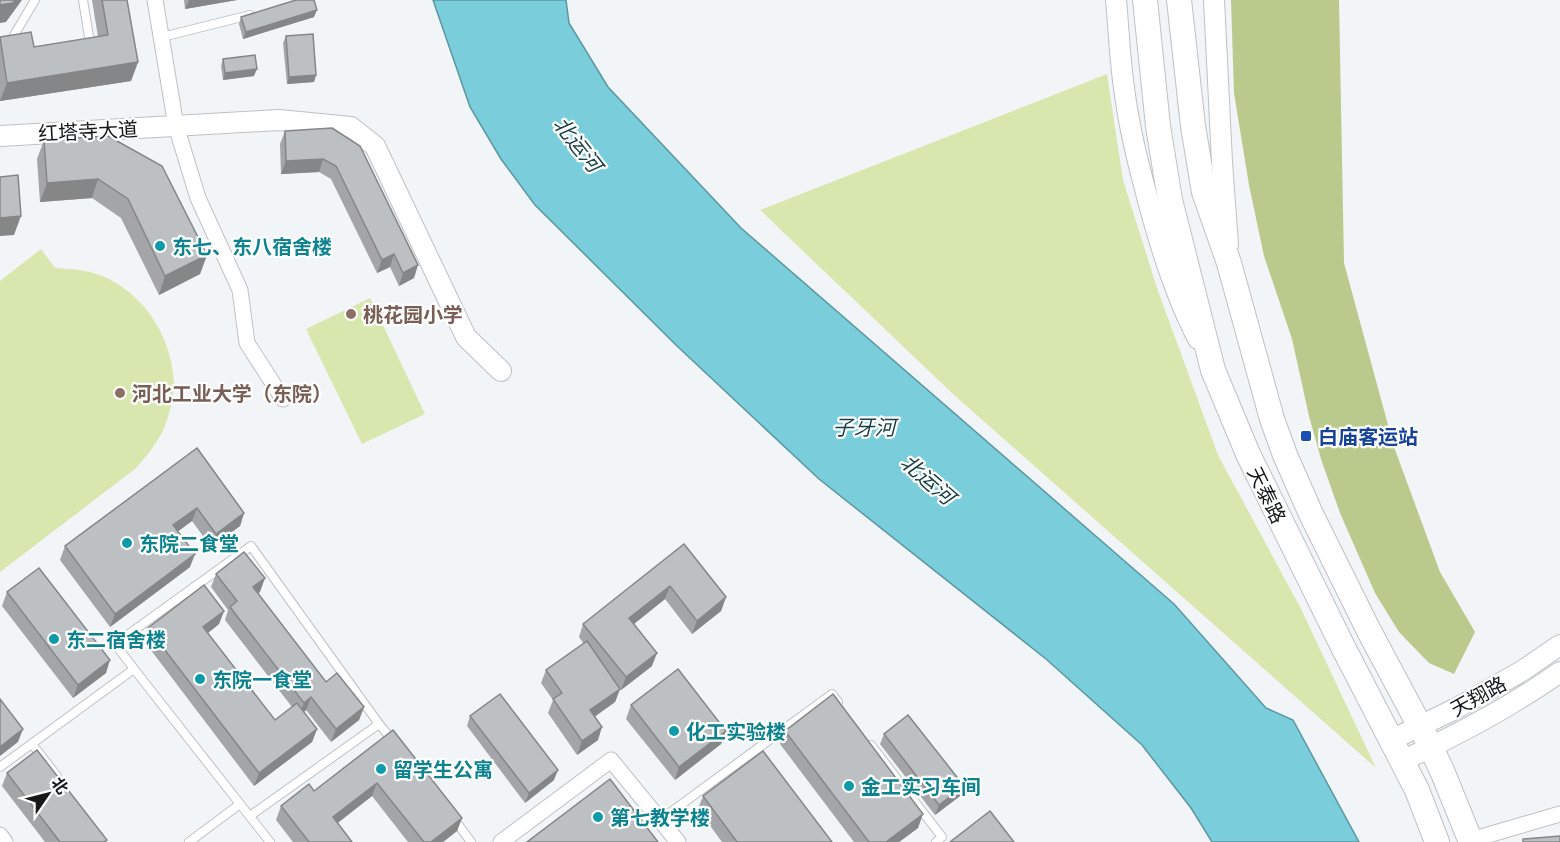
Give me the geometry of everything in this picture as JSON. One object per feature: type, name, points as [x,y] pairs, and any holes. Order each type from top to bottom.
[{"type":"main road","name":"天泰路","points":[[1145,0],[1158,126],[1170,200],[1213,370],[1248,454],[1417,790],[1437,842]]},
{"type":"main road","points":[[1179,0],[1193,126]]},
{"type":"main road","points":[[1190,0],[1193,126]]},
{"type":"main road","name":"天泰路","points":[[1193,126],[1204,192],[1229,263],[1272,419],[1285,455],[1311,514],[1369,631],[1431,747],[1471,841]]},
{"type":"street","points":[[156,0],[176,126],[198,198],[240,290],[246,344],[283,399]]},
{"type":"street","points":[[1116,0],[1125,95],[1155,230],[1191,326],[1213,370]]},
{"type":"street","points":[[1214,0],[1229,263]]},
{"type":"street","name":"红塔寺大道","points":[[0,136],[279,120],[351,127],[375,146],[466,337],[501,371]]},
{"type":"street","name":"天翔路","points":[[1391,740],[1455,709],[1522,671],[1560,645]]},
{"type":"street","name":"天翔路","points":[[1402,761],[1528,694],[1560,672]]},
{"type":"street","points":[[501,842],[611,760],[678,842]]},
{"type":"street","points":[[1471,841],[1560,814]]},
{"type":"street","points":[[0,835],[5,842]]},
{"type":"lane","points":[[22,42],[10,38],[35,0]]},
{"type":"lane","points":[[79,45],[90,43],[83,0]]},
{"type":"lane","points":[[162,37],[253,14]]},
{"type":"lane","points":[[270,842],[115,644],[251,546],[400,751]]},
{"type":"lane","points":[[0,767],[134,669]]},
{"type":"lane","points":[[660,820],[832,694],[846,712]]},
{"type":"lane","points":[[250,816],[379,723]]},
{"type":"lane","points":[[866,739],[942,837],[936,842]]},
{"type":"lane","points":[[32,744],[60,779]]},
{"type":"lane","points":[[189,842],[240,804]]},
{"type":"lane","points":[[450,815],[471,842]]},
{"type":"green space","points":[[1231,0],[1339,0],[1344,263],[1394,447],[1440,572],[1475,632],[1454,674],[1429,663],[1399,632],[1375,593],[1340,513],[1321,459],[1292,339],[1264,256],[1249,185],[1234,93]]},
{"type":"green space","points":[[1107,74],[1123,180],[1157,288],[1218,455],[1301,609],[1376,768],[954,395],[760,210]]},
{"type":"green space","points":[[41,249],[55,268],[82,270],[103,276],[123,287],[146,309],[163,336],[168,351],[174,383],[173,395],[168,418],[161,434],[135,469],[0,572],[0,281]]},
{"type":"green space","points":[[370,298],[425,414],[362,444],[306,329]]},
{"type":"water","name":"子牙河","points":[[433,0],[566,0],[569,23],[608,87],[741,228],[1174,604],[1266,708],[1293,720],[1359,842],[1212,842],[1191,808],[1142,745],[1046,659],[819,479],[677,346],[535,205],[501,159],[470,107]]},
{"type":"building","points":[[0,0],[15,0],[13,3],[0,5]]},
{"type":"building","points":[[102,0],[127,0],[138,62],[7,83],[0,37],[31,32],[34,47],[108,35]]},
{"type":"building","points":[[296,0],[314,0],[317,10],[246,32],[241,17]]},
{"type":"building","points":[[313,34],[316,75],[289,77],[286,36]]},
{"type":"building","points":[[255,55],[257,69],[225,73],[223,59]]},
{"type":"building","points":[[332,128],[360,146],[418,265],[403,273],[394,254],[382,260],[336,166],[323,159],[286,161],[285,131]]},
{"type":"building","points":[[108,136],[162,166],[207,255],[165,276],[128,199],[98,179],[47,183],[44,140]]},
{"type":"building","points":[[18,175],[21,216],[0,218],[0,177]]},
{"type":"building","name":"东院二食堂","points":[[197,448],[244,513],[216,534],[197,508],[173,525],[195,554],[115,614],[65,546]]},
{"type":"building","points":[[684,544],[726,597],[697,621],[670,586],[629,618],[657,653],[626,677],[583,624]]},
{"type":"building","points":[[244,552],[265,578],[253,587],[326,682],[337,673],[364,707],[336,729],[311,697],[304,703],[230,607],[237,601],[216,574]]},
{"type":"building","name":"东二宿舍楼","points":[[39,568],[110,660],[78,685],[7,592]]},
{"type":"building","name":"东院一食堂","points":[[204,585],[224,611],[203,627],[275,720],[297,703],[317,729],[259,773],[148,628]]},
{"type":"building","points":[[587,641],[620,689],[590,710],[602,727],[582,741],[553,699],[562,693],[546,670]]},
{"type":"building","name":"化工实验楼","points":[[678,669],[726,731],[679,767],[631,705]]},
{"type":"building","points":[[500,694],[558,770],[529,793],[470,716]]},
{"type":"building","name":"金工实习车间","points":[[833,694],[923,814],[886,842],[869,842],[785,731]]},
{"type":"building","points":[[0,699],[23,729],[0,747]]},
{"type":"building","points":[[908,715],[964,786],[939,805],[884,734]]},
{"type":"building","name":"留学生公寓","points":[[393,730],[462,818],[431,842],[424,842],[377,783],[333,817],[352,842],[309,842],[281,806],[309,784],[314,791]]},
{"type":"building","points":[[37,750],[107,840],[104,842],[60,842],[7,773]]},
{"type":"building","points":[[763,751],[832,842],[737,842],[703,796]]},
{"type":"building","name":"第七教学楼","points":[[610,779],[658,842],[527,842]]},
{"type":"building","points":[[990,811],[1014,842],[950,842]]},
{"type":"building","points":[[1560,836],[1560,842],[1523,842],[1523,839]]},
{"type":"place","name":"东七、东八宿舍楼","points":[[160,246]]},
{"type":"place","name":"桃花园小学","points":[[351,314]]},
{"type":"place","name":"河北工业大学（东院）","points":[[120,393]]},
{"type":"place","name":"白庙客运站","points":[[1306,436]]},
{"type":"place","name":"东院二食堂","points":[[127,543]]},
{"type":"place","name":"东二宿舍楼","points":[[54,639]]},
{"type":"place","name":"东院一食堂","points":[[200,679]]},
{"type":"place","name":"化工实验楼","points":[[674,731]]},
{"type":"place","name":"留学生公寓","points":[[381,769]]},
{"type":"place","name":"金工实习车间","points":[[849,786]]},
{"type":"place","name":"第七教学楼","points":[[598,817]]},
{"type":"water label","name":"北运河","points":[[578,144]]},
{"type":"water label","name":"北运河","points":[[928,479]]}]
